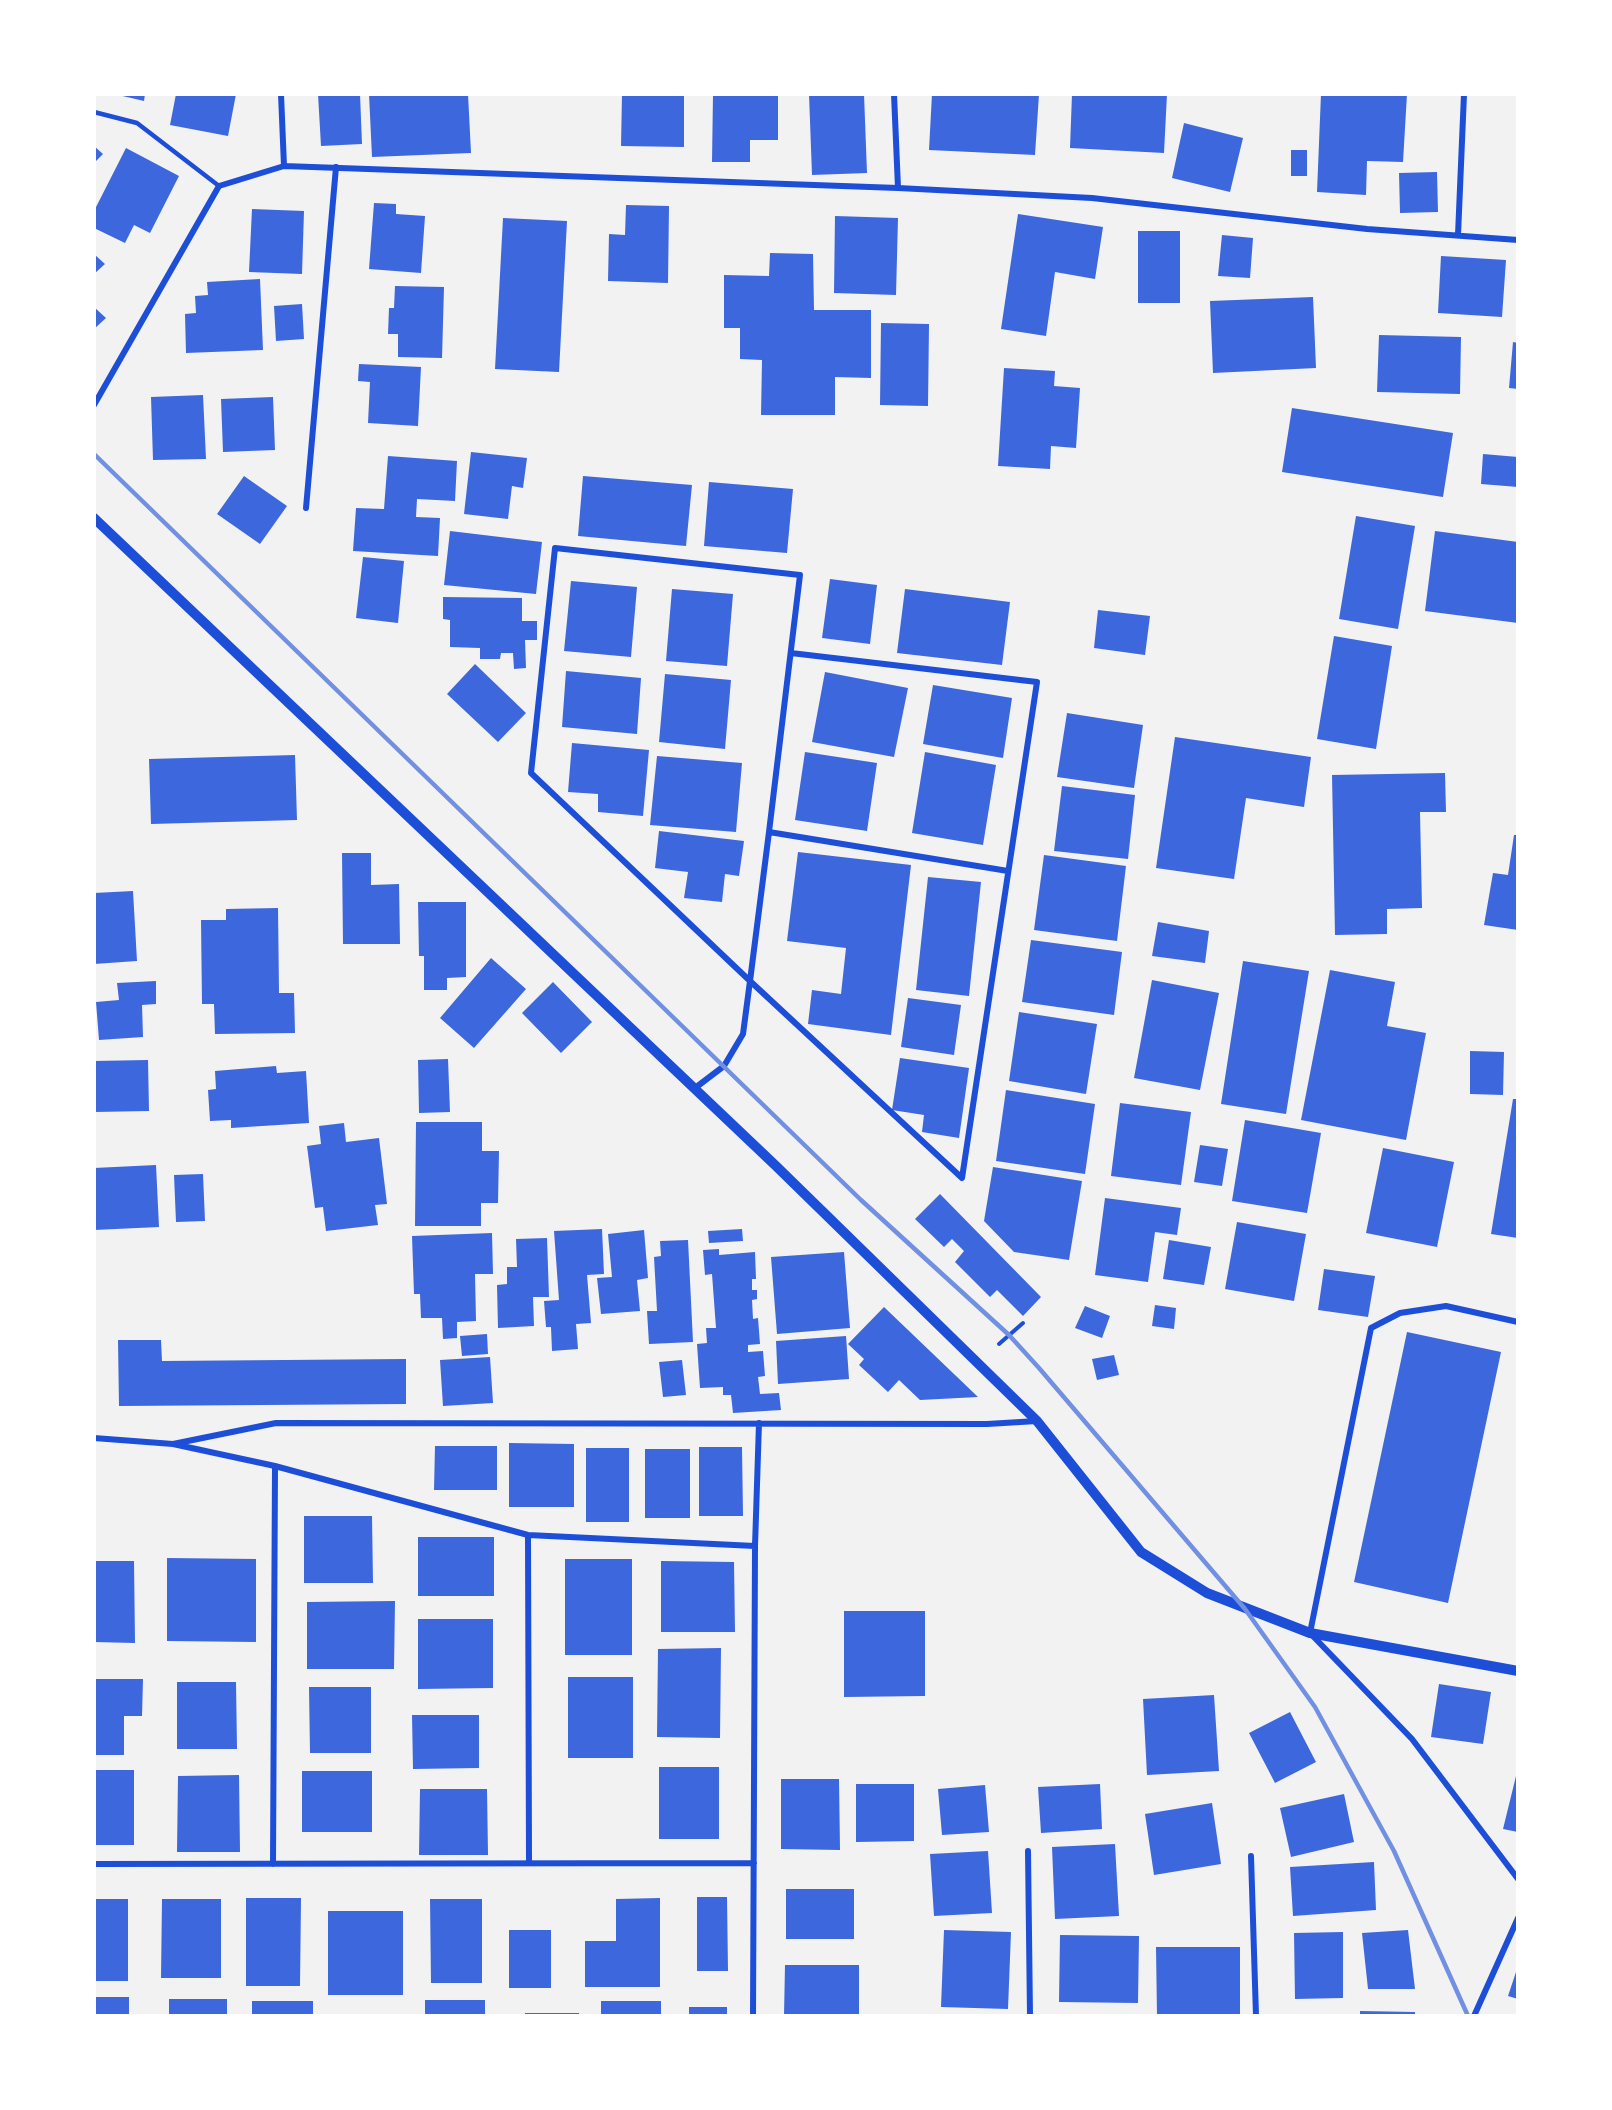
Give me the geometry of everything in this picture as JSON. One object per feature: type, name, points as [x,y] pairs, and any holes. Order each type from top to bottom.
[{"type":"street","points":[[280,94],[284,166]]},
{"type":"street","points":[[894,94],[898,188]]},
{"type":"street","points":[[1458,235],[1464,94]]},
{"type":"street","points":[[94,405],[219,186],[284,166],[898,188],[1092,198],[1367,229],[1518,240]]},
{"type":"street","points":[[306,508],[336,167]]},
{"type":"street","points":[[94,518],[695,1088],[1037,1421],[1141,1552],[1208,1593],[1310,1633],[1518,1671]]},
{"type":"street","points":[[695,1088],[724,1066],[743,1034],[750,981],[768,832],[791,653],[800,575],[555,548],[531,773],[750,981],[962,1178],[1037,682],[791,653]]},
{"type":"street","points":[[768,832],[1008,871]]},
{"type":"street","points":[[1310,1633],[1371,1328],[1400,1313],[1446,1306],[1518,1322]]},
{"type":"street","points":[[173,1444],[276,1424],[987,1424],[1037,1421]]},
{"type":"street","points":[[753,2016],[755,1546],[759,1423]]},
{"type":"street","points":[[94,1437],[173,1444],[275,1466],[528,1535],[755,1546]]},
{"type":"street","points":[[273,1864],[275,1466]]},
{"type":"street","points":[[528,1535],[528,1862]]},
{"type":"street","points":[[1310,1633],[1412,1739],[1518,1879]]},
{"type":"street","points":[[1028,1851],[1030,2016]]},
{"type":"street","points":[[1251,1856],[1256,2016]]},
{"type":"street","points":[[94,1864],[754,1863]]},
{"type":"street","points":[[1474,2016],[1518,1918]]},
{"type":"lane","points":[[94,112],[137,123],[219,186]]},
{"type":"building","points":[[114,94],[145,94],[144,101]]},
{"type":"building","points":[[176,94],[236,94],[228,136],[170,125]]},
{"type":"building","points":[[318,94],[360,94],[362,144],[321,146]]},
{"type":"building","points":[[369,94],[468,94],[471,153],[372,157]]},
{"type":"building","points":[[622,94],[684,94],[684,147],[621,146]]},
{"type":"building","points":[[713,94],[778,94],[778,140],[750,140],[750,162],[712,162]]},
{"type":"building","points":[[809,94],[864,94],[867,173],[812,175]]},
{"type":"building","points":[[932,94],[1039,94],[1035,155],[929,150]]},
{"type":"building","points":[[1072,94],[1167,94],[1164,153],[1070,148]]},
{"type":"building","points":[[1321,94],[1407,94],[1403,162],[1367,161],[1366,195],[1317,192]]},
{"type":"building","points":[[1184,123],[1243,138],[1230,192],[1172,178]]},
{"type":"building","points":[[94,146],[103,154],[94,163]]},
{"type":"building","points":[[126,148],[179,176],[150,233],[134,225],[125,243],[94,228],[94,211]]},
{"type":"building","points":[[1291,150],[1307,150],[1307,176],[1291,176]]},
{"type":"building","points":[[1437,172],[1438,212],[1400,213],[1399,173]]},
{"type":"building","points":[[374,203],[396,204],[396,214],[425,216],[421,273],[369,269]]},
{"type":"building","points":[[626,205],[669,206],[668,283],[608,281],[609,234],[625,235]]},
{"type":"building","points":[[252,209],[304,211],[302,274],[249,272]]},
{"type":"building","points":[[1018,214],[1103,227],[1095,279],[1055,272],[1046,336],[1001,329]]},
{"type":"building","points":[[835,216],[898,218],[896,295],[834,293]]},
{"type":"building","points":[[503,218],[567,221],[559,372],[495,369]]},
{"type":"building","points":[[1138,231],[1180,231],[1180,303],[1138,303]]},
{"type":"building","points":[[1222,235],[1253,238],[1250,278],[1218,276]]},
{"type":"building","points":[[770,253],[813,254],[814,310],[871,310],[871,378],[835,377],[835,415],[761,415],[762,360],[740,359],[740,328],[724,328],[724,275],[769,276]]},
{"type":"building","points":[[94,254],[105,264],[94,274]]},
{"type":"building","points":[[1441,256],[1506,260],[1502,317],[1438,313]]},
{"type":"building","points":[[260,279],[263,350],[186,353],[185,314],[196,313],[195,296],[208,295],[207,282]]},
{"type":"building","points":[[395,286],[444,287],[442,358],[398,357],[398,334],[388,334],[389,308],[394,308]]},
{"type":"building","points":[[1313,297],[1316,368],[1213,373],[1210,301]]},
{"type":"building","points":[[302,304],[304,339],[276,341],[274,306]]},
{"type":"building","points":[[94,307],[106,318],[94,329]]},
{"type":"building","points":[[881,323],[929,324],[928,406],[880,405]]},
{"type":"building","points":[[1379,335],[1461,337],[1460,394],[1377,392]]},
{"type":"building","points":[[1513,342],[1518,343],[1518,389],[1509,388]]},
{"type":"building","points":[[359,364],[421,367],[418,426],[368,423],[370,382],[358,381]]},
{"type":"building","points":[[1004,368],[1055,371],[1054,386],[1080,388],[1076,448],[1051,446],[1050,469],[998,466]]},
{"type":"building","points":[[203,395],[206,459],[153,460],[151,397]]},
{"type":"building","points":[[273,397],[275,450],[223,452],[221,399]]},
{"type":"building","points":[[1292,408],[1453,433],[1443,497],[1282,472]]},
{"type":"building","points":[[471,452],[527,458],[523,488],[512,486],[508,519],[464,514]]},
{"type":"building","points":[[1483,454],[1518,457],[1518,487],[1481,484]]},
{"type":"building","points":[[388,456],[457,461],[455,501],[417,499],[416,517],[440,518],[438,556],[353,551],[356,508],[384,509]]},
{"type":"building","points":[[244,476],[287,506],[260,544],[217,514]]},
{"type":"building","points":[[583,476],[692,485],[686,546],[578,536]]},
{"type":"building","points":[[709,482],[793,489],[787,553],[704,546]]},
{"type":"building","points":[[1356,516],[1415,526],[1398,629],[1339,619]]},
{"type":"building","points":[[450,531],[542,542],[536,594],[444,585]]},
{"type":"building","points":[[1435,531],[1518,542],[1518,623],[1425,611]]},
{"type":"building","points":[[363,557],[404,561],[398,623],[356,618]]},
{"type":"building","points":[[830,579],[877,585],[870,644],[822,638]]},
{"type":"building","points":[[571,581],[637,587],[631,657],[564,651]]},
{"type":"building","points":[[672,589],[733,594],[727,666],[666,661]]},
{"type":"building","points":[[905,589],[1010,602],[1002,665],[897,653]]},
{"type":"building","points":[[443,597],[522,598],[522,621],[537,621],[537,640],[525,640],[526,668],[514,669],[513,653],[501,653],[500,659],[480,659],[480,648],[450,647],[450,620],[443,619]]},
{"type":"building","points":[[1098,610],[1150,616],[1145,655],[1094,648]]},
{"type":"building","points":[[1334,636],[1392,646],[1376,749],[1317,739]]},
{"type":"building","points":[[475,664],[526,713],[498,742],[447,694]]},
{"type":"building","points":[[566,671],[641,678],[637,734],[562,727]]},
{"type":"building","points":[[825,672],[908,688],[894,757],[812,742]]},
{"type":"building","points":[[665,674],[731,680],[725,749],[659,742]]},
{"type":"building","points":[[933,685],[1012,698],[1003,758],[923,744]]},
{"type":"building","points":[[1067,713],[1143,725],[1134,788],[1057,777]]},
{"type":"building","points":[[1175,737],[1311,757],[1304,807],[1246,798],[1234,879],[1156,868]]},
{"type":"building","points":[[572,743],[649,750],[643,816],[598,812],[598,794],[568,792]]},
{"type":"building","points":[[805,752],[877,763],[867,831],[795,820]]},
{"type":"building","points":[[925,752],[996,765],[983,845],[912,833]]},
{"type":"building","points":[[295,755],[297,820],[151,824],[149,759]]},
{"type":"building","points":[[657,756],[742,763],[736,832],[650,825]]},
{"type":"building","points":[[1445,773],[1446,812],[1420,812],[1422,908],[1387,909],[1387,934],[1335,935],[1332,775]]},
{"type":"building","points":[[1062,786],[1135,795],[1128,859],[1054,851]]},
{"type":"building","points":[[659,831],[744,841],[739,876],[725,874],[722,902],[684,898],[688,872],[655,868]]},
{"type":"building","points":[[1514,835],[1518,835],[1518,930],[1484,925],[1493,873],[1508,875]]},
{"type":"building","points":[[798,852],[911,865],[891,1035],[808,1024],[812,990],[841,994],[846,948],[787,941]]},
{"type":"building","points":[[342,853],[371,853],[371,885],[399,884],[400,944],[343,944]]},
{"type":"building","points":[[1044,855],[1126,866],[1117,941],[1034,930]]},
{"type":"building","points":[[928,877],[981,882],[969,996],[916,990]]},
{"type":"building","points":[[133,891],[137,961],[94,964],[94,893]]},
{"type":"building","points":[[418,902],[466,902],[466,977],[447,978],[447,990],[424,990],[424,956],[419,956]]},
{"type":"building","points":[[278,908],[279,993],[294,993],[295,1033],[215,1034],[214,1004],[202,1004],[201,920],[226,920],[226,909]]},
{"type":"building","points":[[1158,922],[1209,931],[1205,963],[1152,956]]},
{"type":"building","points":[[1031,940],[1122,952],[1114,1015],[1022,1002]]},
{"type":"building","points":[[491,958],[526,989],[474,1048],[440,1018]]},
{"type":"building","points":[[1243,961],[1309,971],[1286,1114],[1221,1104]]},
{"type":"building","points":[[1330,970],[1395,982],[1387,1026],[1426,1033],[1406,1140],[1301,1120]]},
{"type":"building","points":[[1152,980],[1219,993],[1200,1090],[1134,1078]]},
{"type":"building","points":[[156,981],[156,1004],[142,1005],[143,1037],[99,1040],[96,1002],[119,1000],[117,983]]},
{"type":"building","points":[[553,982],[592,1022],[561,1053],[522,1013]]},
{"type":"building","points":[[908,998],[961,1005],[954,1055],[901,1047]]},
{"type":"building","points":[[1019,1012],[1097,1024],[1086,1094],[1009,1081]]},
{"type":"building","points":[[1470,1051],[1504,1052],[1503,1095],[1470,1094]]},
{"type":"building","points":[[900,1058],[969,1068],[959,1138],[922,1132],[924,1115],[892,1110]]},
{"type":"building","points":[[448,1059],[450,1112],[419,1113],[418,1060]]},
{"type":"building","points":[[148,1060],[149,1111],[94,1112],[94,1061]]},
{"type":"building","points":[[276,1066],[277,1073],[306,1071],[309,1123],[231,1128],[231,1120],[210,1121],[208,1090],[216,1089],[215,1071]]},
{"type":"building","points":[[1006,1090],[1095,1104],[1085,1174],[996,1161]]},
{"type":"building","points":[[1513,1099],[1518,1099],[1518,1238],[1491,1234]]},
{"type":"building","points":[[1120,1103],[1191,1112],[1181,1185],[1111,1176]]},
{"type":"building","points":[[1245,1120],[1321,1133],[1307,1213],[1232,1201]]},
{"type":"building","points":[[416,1122],[482,1122],[482,1151],[499,1151],[498,1203],[481,1203],[481,1226],[415,1226]]},
{"type":"building","points":[[344,1123],[346,1142],[379,1138],[387,1204],[375,1205],[378,1225],[326,1231],[323,1207],[315,1208],[307,1146],[321,1144],[319,1126]]},
{"type":"building","points":[[1200,1145],[1228,1149],[1222,1186],[1194,1182]]},
{"type":"building","points":[[1383,1148],[1454,1162],[1437,1247],[1366,1233]]},
{"type":"building","points":[[156,1165],[159,1227],[94,1230],[94,1168]]},
{"type":"building","points":[[993,1167],[1082,1181],[1069,1260],[1014,1252],[984,1221]]},
{"type":"building","points":[[203,1174],[205,1221],[176,1222],[174,1175]]},
{"type":"building","points":[[940,1194],[1041,1297],[1023,1316],[997,1290],[990,1297],[955,1262],[964,1251],[952,1239],[944,1247],[915,1219]]},
{"type":"building","points":[[1105,1198],[1181,1208],[1177,1235],[1155,1232],[1148,1282],[1095,1275]]},
{"type":"building","points":[[1237,1222],[1306,1234],[1294,1301],[1225,1289]]},
{"type":"building","points":[[602,1229],[604,1274],[587,1275],[591,1323],[576,1324],[578,1349],[552,1351],[551,1327],[546,1327],[544,1301],[559,1300],[554,1231]]},
{"type":"building","points":[[742,1229],[743,1241],[709,1243],[708,1231]]},
{"type":"building","points":[[644,1230],[648,1278],[637,1280],[640,1311],[601,1314],[597,1278],[612,1277],[608,1234]]},
{"type":"building","points":[[492,1233],[493,1274],[475,1274],[476,1321],[457,1322],[457,1338],[443,1339],[442,1318],[421,1318],[420,1294],[414,1294],[412,1236]]},
{"type":"building","points":[[547,1238],[549,1297],[533,1297],[534,1326],[498,1328],[497,1285],[507,1284],[507,1267],[517,1267],[516,1239]]},
{"type":"building","points":[[688,1240],[693,1342],[649,1344],[647,1311],[657,1311],[654,1257],[661,1256],[660,1241]]},
{"type":"building","points":[[1169,1240],[1211,1247],[1204,1285],[1163,1279]]},
{"type":"building","points":[[719,1249],[719,1255],[755,1252],[756,1279],[752,1279],[752,1290],[757,1290],[757,1299],[752,1300],[753,1319],[758,1318],[760,1344],[748,1345],[748,1352],[763,1351],[765,1376],[758,1377],[760,1394],[779,1393],[781,1410],[733,1413],[731,1395],[723,1395],[723,1387],[700,1388],[697,1344],[707,1343],[706,1328],[716,1328],[712,1274],[705,1275],[703,1250]]},
{"type":"building","points":[[844,1252],[850,1328],[777,1334],[771,1257]]},
{"type":"building","points":[[1324,1269],[1375,1276],[1368,1317],[1318,1310]]},
{"type":"building","points":[[1155,1305],[1176,1308],[1174,1329],[1152,1326]]},
{"type":"building","points":[[1085,1306],[1110,1316],[1102,1338],[1075,1328]]},
{"type":"building","points":[[884,1307],[978,1397],[920,1400],[899,1380],[888,1392],[859,1365],[864,1359],[848,1344]]},
{"type":"building","points":[[1407,1332],[1501,1352],[1448,1603],[1354,1582]]},
{"type":"building","points":[[487,1334],[488,1354],[462,1356],[460,1336]]},
{"type":"building","points":[[846,1336],[849,1379],[778,1384],[776,1341]]},
{"type":"building","points":[[118,1340],[161,1340],[162,1361],[406,1359],[406,1404],[119,1406]]},
{"type":"building","points":[[1114,1355],[1119,1375],[1097,1380],[1092,1359]]},
{"type":"building","points":[[490,1357],[493,1403],[443,1406],[440,1360]]},
{"type":"building","points":[[682,1360],[686,1395],[663,1397],[659,1362]]},
{"type":"building","points":[[509,1443],[574,1444],[574,1507],[509,1507]]},
{"type":"building","points":[[435,1446],[497,1446],[497,1490],[434,1490]]},
{"type":"building","points":[[699,1447],[742,1447],[743,1516],[699,1516]]},
{"type":"building","points":[[586,1448],[629,1448],[629,1522],[586,1522]]},
{"type":"building","points":[[645,1449],[690,1449],[690,1518],[645,1518]]},
{"type":"building","points":[[304,1516],[372,1516],[373,1583],[304,1583]]},
{"type":"building","points":[[418,1537],[494,1537],[494,1596],[418,1596]]},
{"type":"building","points":[[167,1558],[256,1559],[256,1642],[167,1641]]},
{"type":"building","points":[[565,1559],[632,1559],[632,1655],[565,1655]]},
{"type":"building","points":[[94,1561],[134,1561],[135,1643],[94,1642]]},
{"type":"building","points":[[661,1561],[734,1562],[735,1632],[661,1632]]},
{"type":"building","points":[[395,1601],[394,1669],[307,1669],[307,1602]]},
{"type":"building","points":[[844,1611],[925,1611],[925,1696],[844,1697]]},
{"type":"building","points":[[418,1619],[493,1619],[493,1688],[418,1689]]},
{"type":"building","points":[[721,1648],[720,1738],[657,1737],[658,1649]]},
{"type":"building","points":[[568,1677],[633,1677],[633,1758],[568,1758]]},
{"type":"building","points":[[94,1679],[143,1679],[142,1716],[124,1716],[124,1755],[94,1755]]},
{"type":"building","points":[[177,1682],[236,1682],[237,1749],[177,1749]]},
{"type":"building","points":[[1439,1684],[1491,1692],[1483,1744],[1431,1737]]},
{"type":"building","points":[[309,1687],[371,1687],[371,1753],[310,1753]]},
{"type":"building","points":[[1214,1695],[1219,1771],[1147,1775],[1143,1699]]},
{"type":"building","points":[[1290,1712],[1316,1762],[1275,1783],[1249,1733]]},
{"type":"building","points":[[412,1715],[479,1715],[479,1768],[413,1769]]},
{"type":"building","points":[[659,1767],[719,1767],[719,1839],[659,1839]]},
{"type":"building","points":[[94,1770],[134,1770],[134,1845],[94,1845]]},
{"type":"building","points":[[302,1771],[372,1771],[372,1832],[302,1832]]},
{"type":"building","points":[[1518,1772],[1518,1832],[1503,1829]]},
{"type":"building","points":[[239,1775],[240,1852],[177,1852],[178,1776]]},
{"type":"building","points":[[781,1779],[839,1779],[840,1850],[781,1849]]},
{"type":"building","points":[[856,1784],[914,1784],[914,1841],[856,1842]]},
{"type":"building","points":[[1100,1784],[1102,1829],[1041,1833],[1038,1787]]},
{"type":"building","points":[[985,1785],[989,1832],[942,1835],[938,1789]]},
{"type":"building","points":[[420,1789],[487,1789],[488,1855],[419,1855]]},
{"type":"building","points":[[1344,1794],[1354,1842],[1291,1857],[1280,1808]]},
{"type":"building","points":[[1212,1803],[1221,1864],[1154,1875],[1145,1814]]},
{"type":"building","points":[[1115,1844],[1119,1916],[1055,1919],[1052,1847]]},
{"type":"building","points":[[988,1851],[992,1913],[934,1916],[930,1854]]},
{"type":"building","points":[[1374,1862],[1376,1910],[1293,1916],[1290,1867]]},
{"type":"building","points":[[786,1889],[854,1889],[854,1939],[786,1939]]},
{"type":"building","points":[[697,1897],[727,1897],[728,1971],[697,1971]]},
{"type":"building","points":[[246,1898],[301,1898],[300,1986],[246,1986]]},
{"type":"building","points":[[660,1898],[660,1987],[585,1987],[585,1941],[616,1941],[616,1899]]},
{"type":"building","points":[[94,1899],[128,1899],[128,1981],[94,1981]]},
{"type":"building","points":[[162,1899],[221,1899],[221,1978],[161,1978]]},
{"type":"building","points":[[430,1899],[482,1899],[482,1983],[431,1983]]},
{"type":"building","points":[[328,1911],[403,1911],[403,1995],[328,1995]]},
{"type":"building","points":[[509,1930],[551,1930],[551,1988],[509,1988]]},
{"type":"building","points":[[944,1930],[1011,1932],[1008,2009],[941,2007]]},
{"type":"building","points":[[1408,1930],[1415,1989],[1368,1989],[1362,1933]]},
{"type":"building","points":[[1343,1932],[1343,1998],[1295,1999],[1294,1933]]},
{"type":"building","points":[[1060,1935],[1139,1936],[1138,2003],[1059,2002]]},
{"type":"building","points":[[1156,1947],[1240,1947],[1240,2016],[1157,2016]]},
{"type":"building","points":[[785,1965],[859,1965],[859,2016],[784,2016]]},
{"type":"building","points":[[1518,1969],[1518,1999],[1508,1996]]},
{"type":"building","points":[[94,1997],[129,1997],[129,2016],[94,2016]]},
{"type":"building","points":[[169,1999],[227,1999],[227,2016],[169,2016]]},
{"type":"building","points":[[425,2000],[485,2000],[485,2016],[425,2016]]},
{"type":"building","points":[[252,2001],[313,2001],[313,2016],[252,2016]]},
{"type":"building","points":[[601,2001],[661,2001],[661,2016],[601,2016]]},
{"type":"building","points":[[689,2007],[727,2007],[727,2016],[689,2016]]},
{"type":"building","points":[[1360,2011],[1415,2012],[1415,2016],[1360,2016]]},
{"type":"building","points":[[525,2013],[579,2013],[579,2016],[525,2016]]},
{"type":"railway","points":[[94,454],[861,1200],[1009,1335],[1039,1368],[1245,1609],[1315,1707],[1394,1851],[1468,2016]]}]
